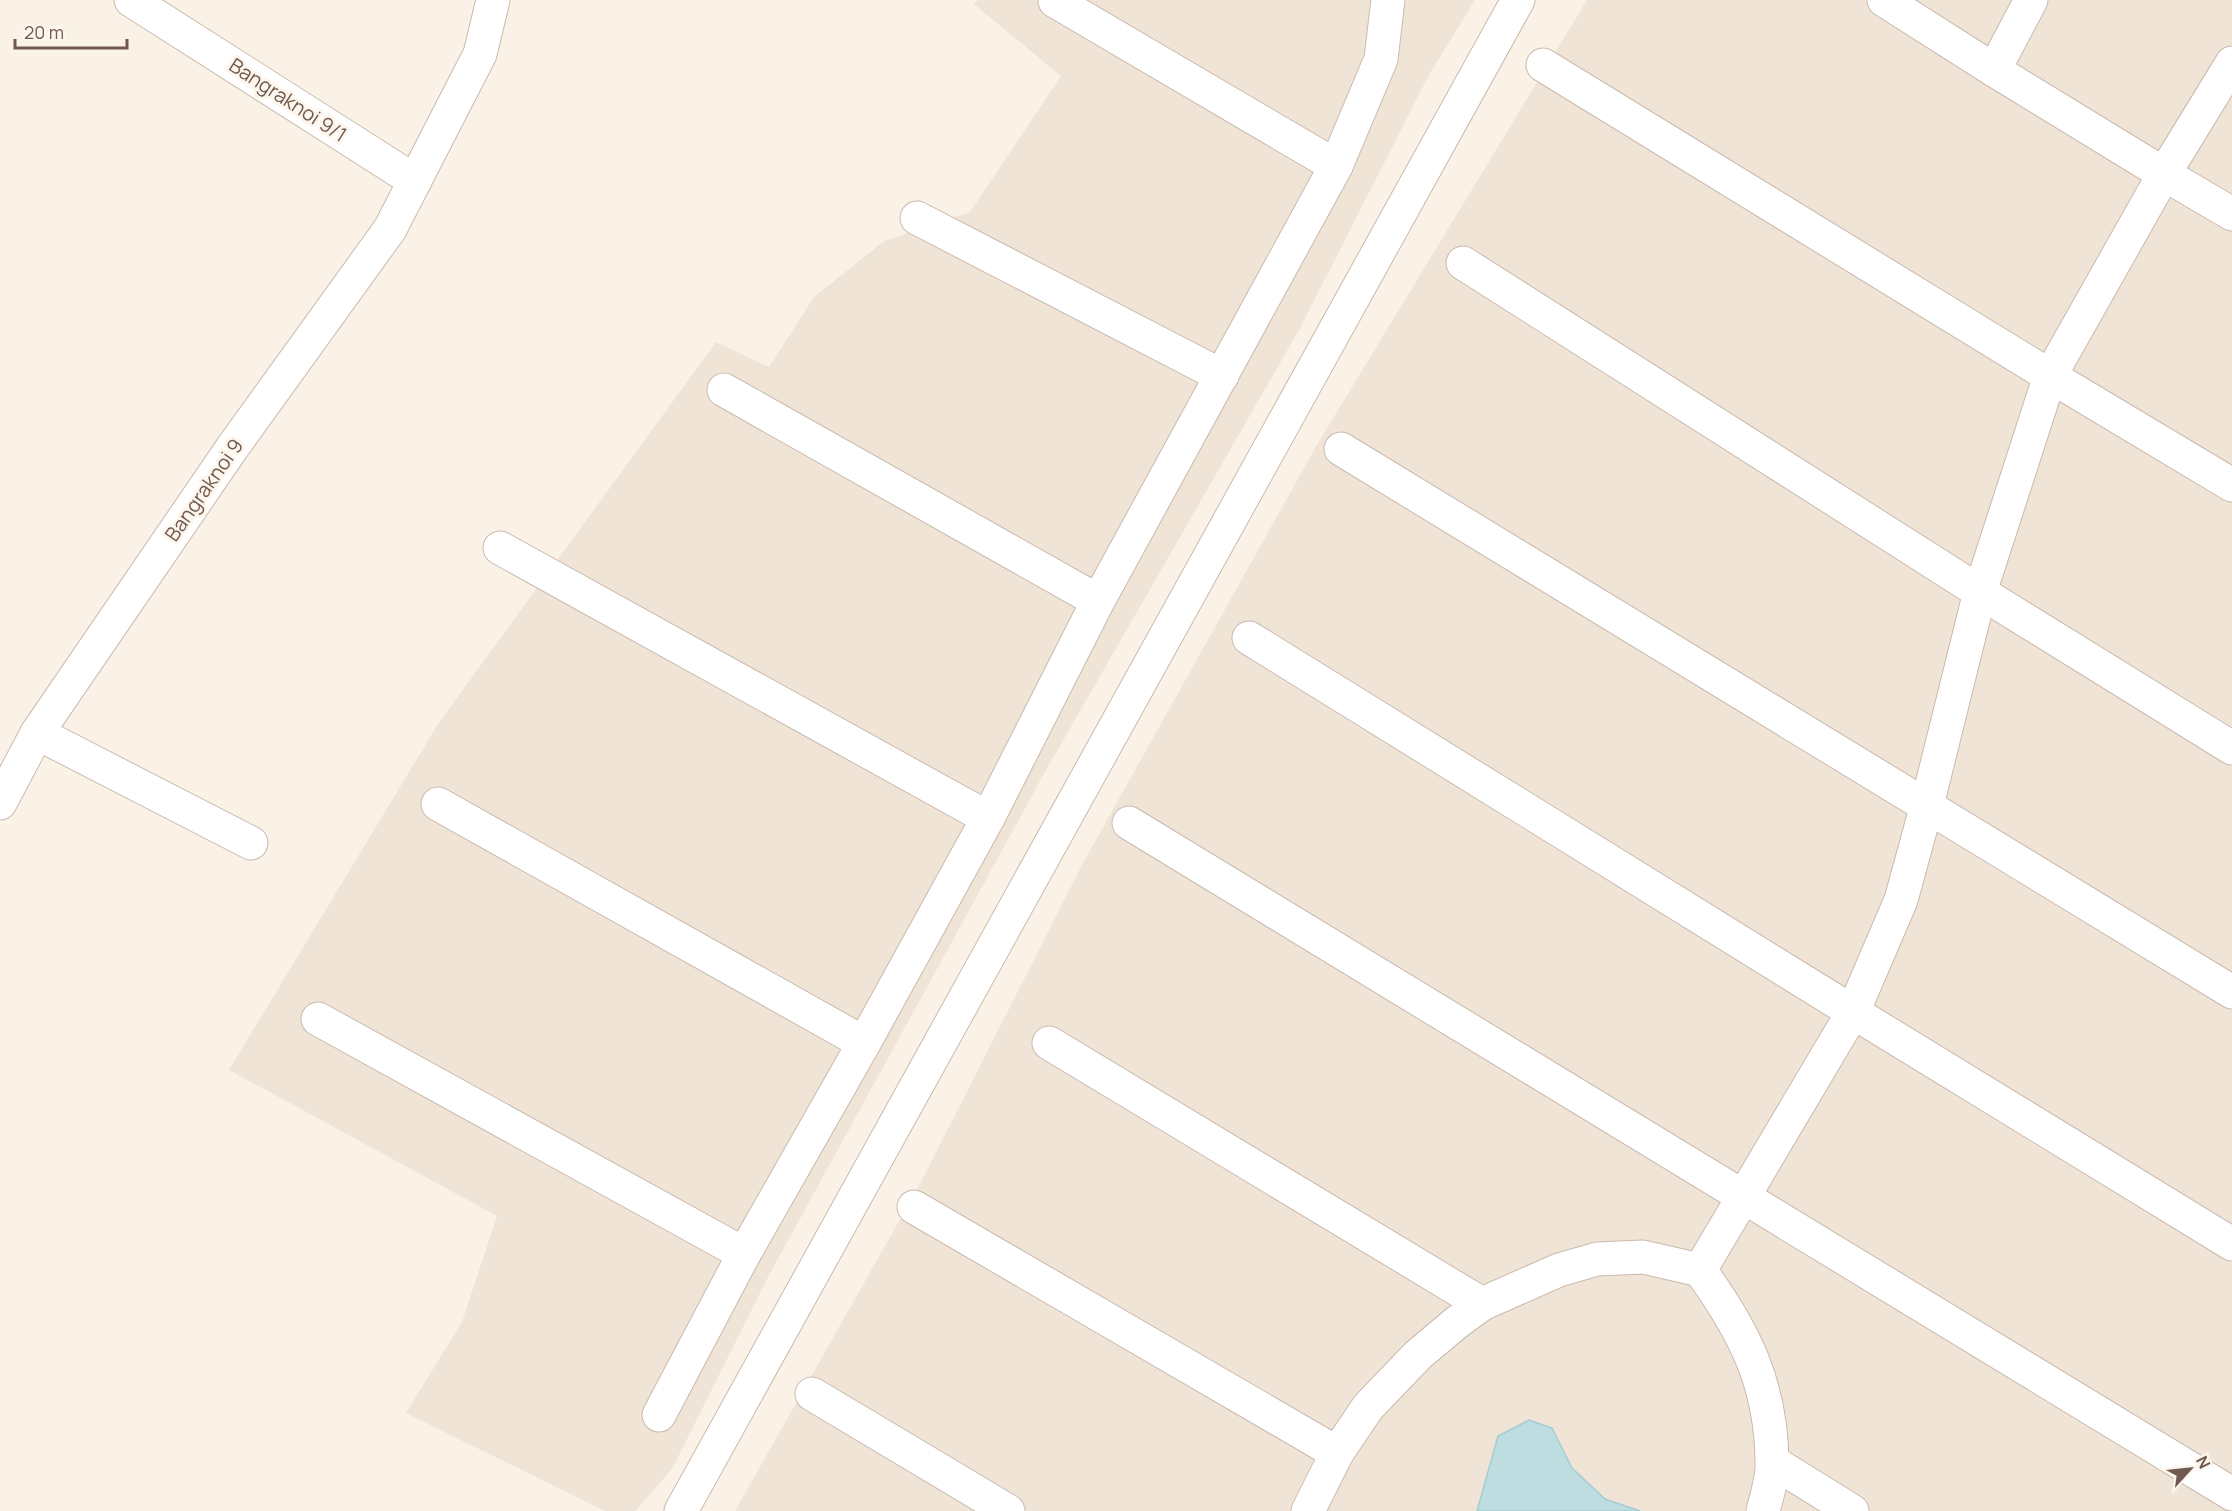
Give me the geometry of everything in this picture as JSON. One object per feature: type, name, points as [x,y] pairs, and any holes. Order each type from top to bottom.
[{"type":"street","name":"Bangraknoi 9/1","points":[[131,0],[415,181]]},
{"type":"street","name":"Bangraknoi 9","points":[[0,803],[37,733],[232,448],[390,229],[480,54],[493,0]]},
{"type":"street","points":[[658,1415],[744,1254],[988,818],[1098,601],[1336,166],[1381,59],[1388,0]]},
{"type":"street","points":[[681,1511],[1518,0]]},
{"type":"street","points":[[1884,0],[1994,70],[2232,214]]},
{"type":"street","points":[[1994,70],[2031,0]]},
{"type":"street","points":[[1055,1],[1336,166]]},
{"type":"street","points":[[1700,1270],[1853,1012],[1901,900],[1980,592],[2050,376],[2164,174],[2232,63]]},
{"type":"street","points":[[1544,65],[2232,485]]},
{"type":"street","points":[[917,218],[1222,376]]},
{"type":"street","points":[[1463,263],[1980,592],[2232,748]]},
{"type":"street","points":[[724,390],[1098,601]]},
{"type":"street","points":[[1341,449],[2232,992]]},
{"type":"street","points":[[500,548],[988,818]]},
{"type":"street","points":[[1250,638],[2232,1244]]},
{"type":"street","points":[[37,733],[251,843]]},
{"type":"street","points":[[438,804],[864,1043]]},
{"type":"street","points":[[1129,823],[2232,1494]]},
{"type":"street","points":[[318,1019],[744,1254]]},
{"type":"street","points":[[1049,1043],[1482,1304]]},
{"type":"street","points":[[914,1207],[1337,1453]]},
{"type":"street","points":[[1308,1511],[1337,1453],[1368,1407],[1401,1372],[1456,1323],[1482,1304],[1559,1270],[1598,1259],[1643,1257],[1700,1270],[1744,1338],[1760,1377],[1769,1423],[1773,1462],[1763,1511]]},
{"type":"street","points":[[812,1394],[1008,1511]]},
{"type":"street","points":[[1773,1462],[1852,1511]]},
{"type":"shaded area","points":[[977,0],[1475,0],[1429,75],[1299,330],[1045,772],[768,1277],[672,1469],[635,1511],[605,1511],[406,1413],[462,1322],[497,1216],[229,1070],[438,724],[716,342],[769,367],[814,297],[884,241],[970,212],[1061,76],[974,4]]},
{"type":"shaded area","points":[[1587,0],[2232,0],[2232,1511],[735,1511],[920,1184],[1083,863],[1318,443]]},
{"type":"water","points":[[1529,1420],[1552,1428],[1572,1468],[1605,1499],[1640,1511],[1477,1511],[1498,1436]]}]
